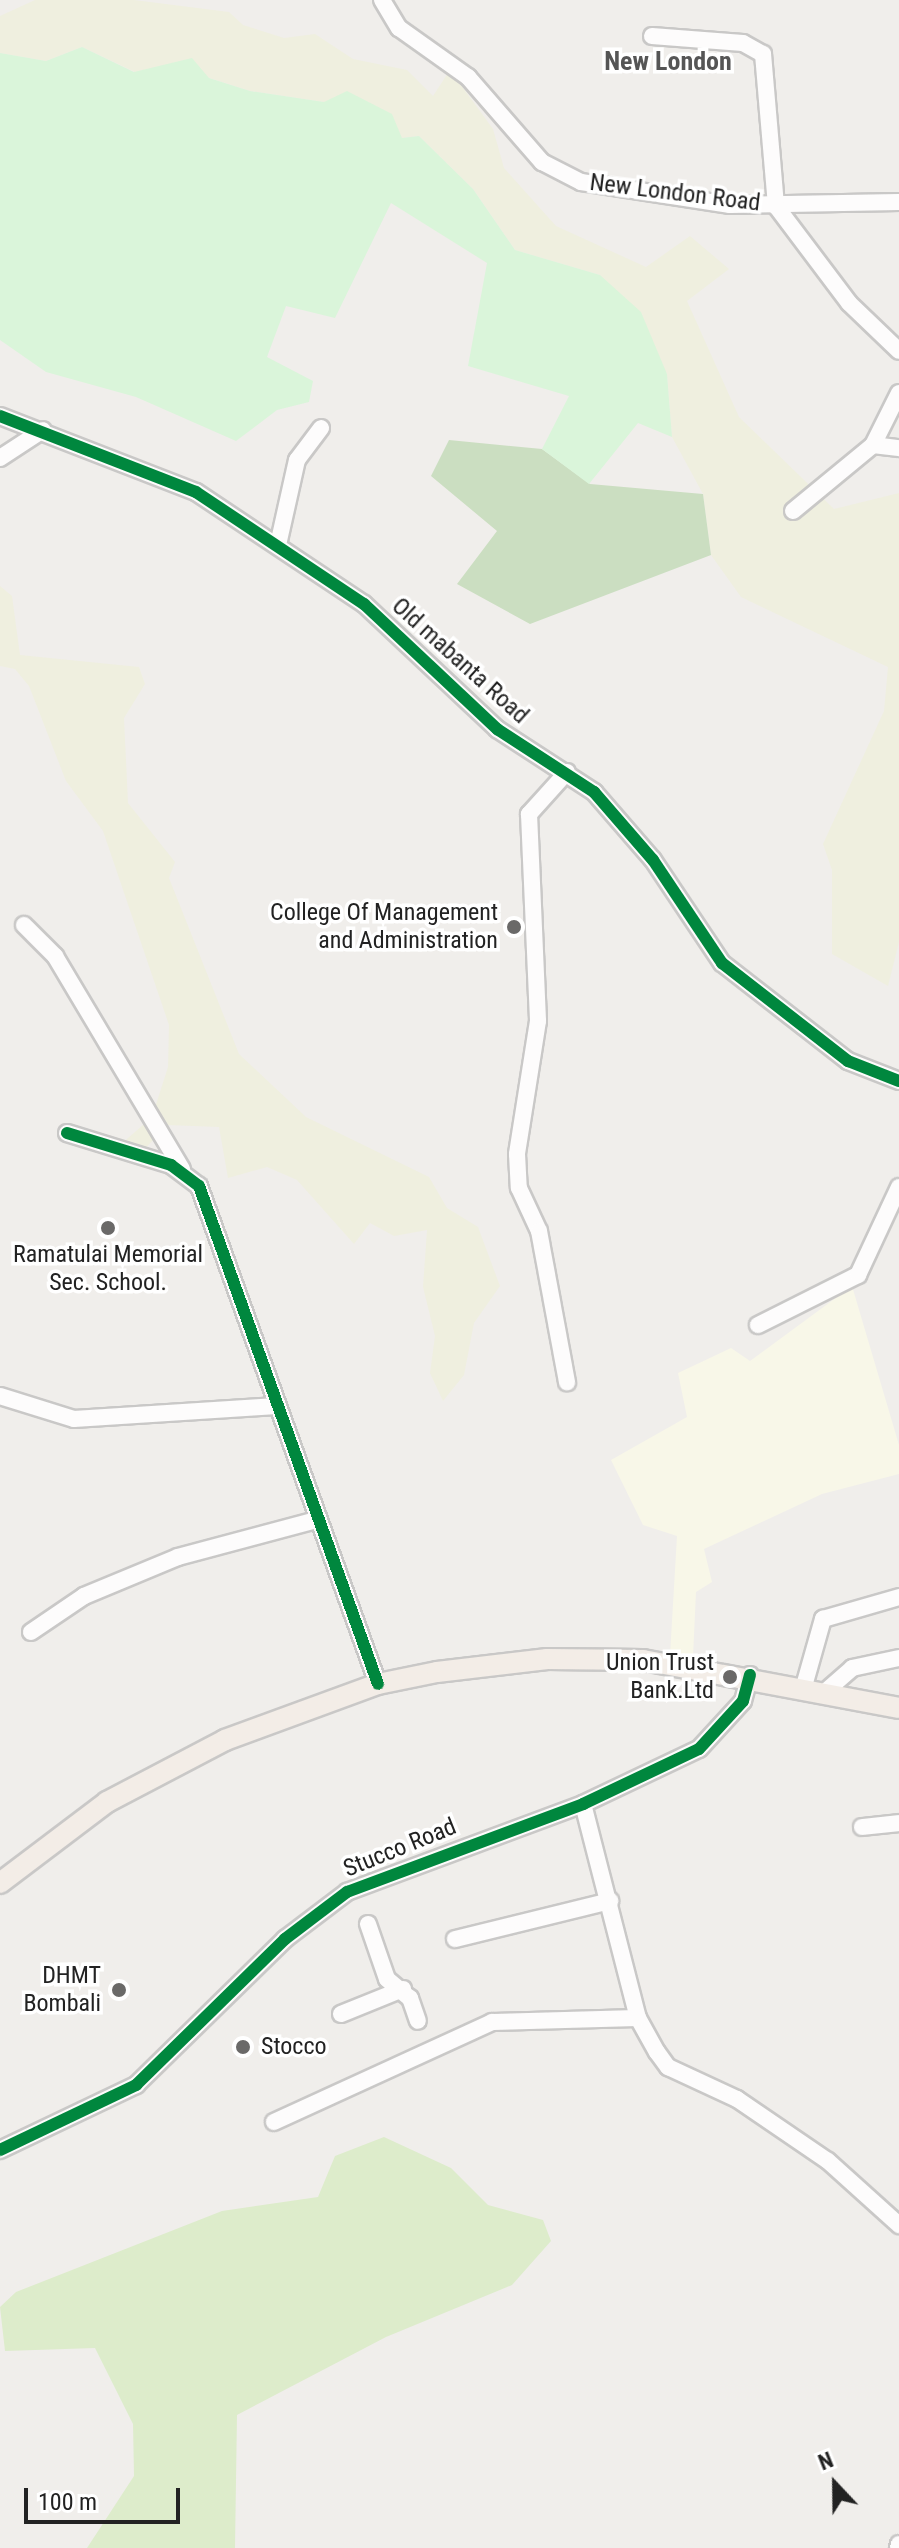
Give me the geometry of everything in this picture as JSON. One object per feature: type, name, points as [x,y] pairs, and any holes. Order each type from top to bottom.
[{"type":"main road","points":[[0,1883],[107,1802],[173,1766],[285,1715],[378,1684],[547,1659],[643,1660],[750,1675],[899,1708]]},
{"type":"street","name":"New London Road","points":[[382,0],[409,38],[468,77],[504,127],[558,172],[615,189],[776,206],[899,202]]},
{"type":"street","points":[[652,36],[743,43],[763,54],[776,206],[849,303],[899,351]]},
{"type":"street","points":[[793,511],[873,445],[899,393]]},
{"type":"street","name":"Old mabanta Road","points":[[0,416],[155,472],[278,545],[364,604],[497,729],[594,792],[653,860],[722,963],[848,1061],[899,1081]]},
{"type":"street","points":[[278,545],[297,460],[321,428]]},
{"type":"street","points":[[0,458],[43,430]]},
{"type":"street","points":[[873,445],[899,448]]},
{"type":"street","points":[[567,772],[529,814],[538,1021],[517,1166],[519,1188],[539,1231],[567,1382]]},
{"type":"street","points":[[24,925],[55,956],[110,1060],[183,1170],[199,1186],[222,1240],[316,1520],[378,1684]]},
{"type":"street","points":[[67,1133],[183,1170]]},
{"type":"street","points":[[758,1325],[858,1275],[899,1187]]},
{"type":"street","points":[[0,1396],[74,1419],[277,1406]]},
{"type":"street","points":[[31,1632],[65,1606],[178,1557],[316,1520]]},
{"type":"street","points":[[804,1686],[823,1619],[899,1597]]},
{"type":"street","points":[[826,1691],[852,1668],[899,1658]]},
{"type":"street","name":"Stucco Road","points":[[0,2150],[136,2085],[285,1939],[347,1892],[583,1804],[699,1749],[743,1701],[750,1675]]},
{"type":"street","points":[[583,1804],[638,2018],[668,2067],[737,2099],[815,2152],[899,2225]]},
{"type":"street","points":[[862,1827],[899,1823]]},
{"type":"street","points":[[455,1939],[610,1901]]},
{"type":"street","points":[[368,1924],[387,1979],[403,1989],[418,2021]]},
{"type":"street","points":[[341,2014],[403,1989]]},
{"type":"street","points":[[274,2122],[492,2022],[638,2018]]},
{"type":"shaded area","points":[[852,1286],[899,1445],[899,1474],[822,1494],[704,1549],[712,1582],[696,1592],[693,1657],[670,1655],[677,1536],[643,1525],[611,1460],[687,1417],[678,1373],[731,1348],[750,1361]]},
{"type":"green space","points":[[35,0],[134,0],[229,12],[243,25],[284,38],[315,34],[353,59],[407,70],[433,96],[450,70],[493,129],[504,168],[556,226],[646,267],[690,236],[729,269],[687,301],[739,417],[834,509],[899,493],[899,942],[888,986],[832,954],[832,870],[823,844],[884,711],[888,667],[741,597],[711,555],[703,494],[672,437],[667,374],[600,275],[515,250],[473,189],[419,136],[402,138],[324,102],[250,91],[169,65],[135,72],[82,47],[46,61],[0,53],[0,16]]},
{"type":"green space","points":[[82,47],[134,72],[192,58],[209,78],[250,91],[324,102],[347,91],[392,114],[402,138],[419,136],[473,189],[515,250],[600,275],[641,312],[667,374],[672,437],[638,423],[589,484],[542,449],[569,396],[468,366],[487,263],[391,203],[335,318],[286,306],[267,357],[313,381],[309,402],[277,410],[236,441],[136,397],[46,372],[0,340],[0,53],[46,61]]},
{"type":"green space","points":[[449,440],[542,449],[590,484],[703,494],[711,555],[530,624],[457,584],[497,531],[431,476]]},
{"type":"green space","points":[[0,586],[12,596],[20,655],[139,667],[145,684],[124,718],[128,803],[175,862],[169,878],[239,1054],[306,1117],[429,1177],[447,1208],[478,1227],[500,1286],[474,1323],[464,1375],[443,1401],[430,1373],[435,1336],[423,1287],[427,1230],[394,1236],[370,1223],[354,1244],[297,1180],[267,1167],[228,1178],[219,1127],[167,1125],[142,1152],[119,1146],[152,1117],[168,1067],[169,1025],[103,831],[66,781],[29,686],[15,669],[0,666]]},
{"type":"green space","points":[[384,2137],[451,2168],[488,2205],[543,2220],[551,2241],[512,2285],[386,2337],[237,2415],[235,2548],[87,2548],[134,2476],[133,2424],[95,2348],[5,2351],[0,2307],[16,2292],[222,2211],[318,2197],[335,2156]]},
{"type":"cycle path","points":[[0,416],[196,492],[364,604],[497,729],[594,792],[653,860],[722,963],[848,1061],[899,1081]]},
{"type":"cycle path","points":[[67,1133],[171,1165],[199,1186],[378,1684]]},
{"type":"cycle path","points":[[0,2150],[136,2085],[285,1939],[347,1892],[583,1804],[699,1749],[743,1701],[750,1675]]},
{"type":"place","name":"College Of Management and Administration","points":[[514,927]]},
{"type":"place","name":"Ramatulai Memorial Sec. School.","points":[[108,1228]]},
{"type":"place","name":"Union Trust Bank.Ltd","points":[[730,1677]]},
{"type":"place","name":"DHMT Bombali","points":[[119,1990]]},
{"type":"place","name":"Stocco","points":[[243,2047]]},
{"type":"district","name":"New London","points":[[668,62]]}]
